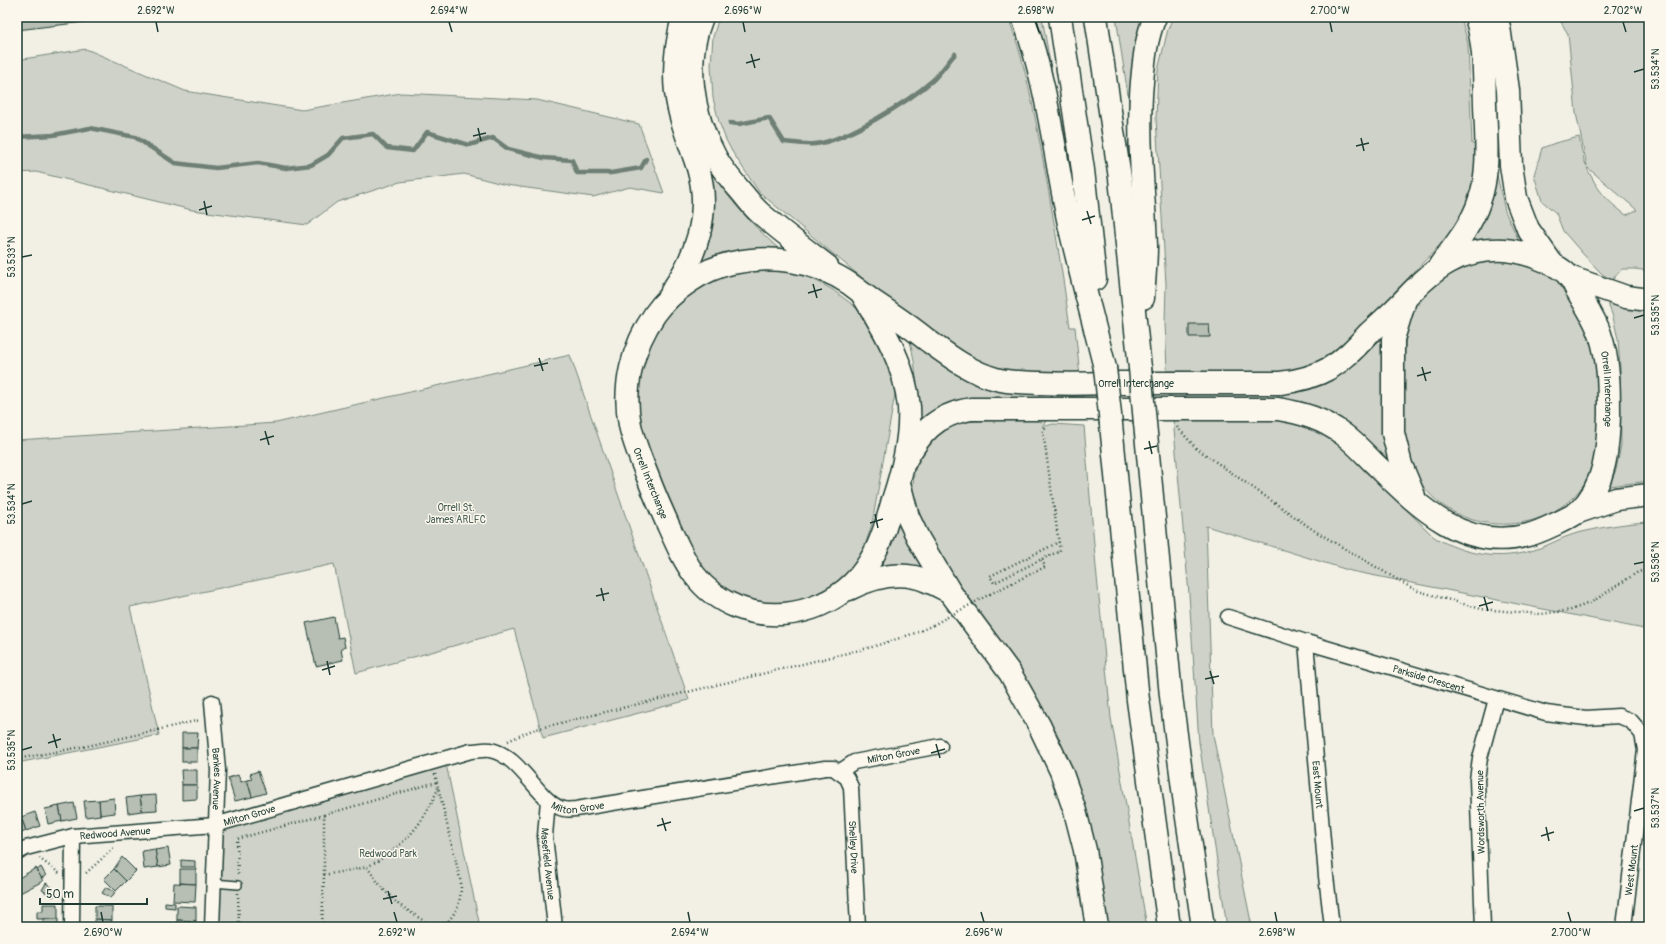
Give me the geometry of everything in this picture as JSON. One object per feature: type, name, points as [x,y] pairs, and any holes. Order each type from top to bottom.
[{"type":"highway","points":[[669,296],[683,275],[695,249],[700,229],[702,210],[702,185],[683,126],[676,92],[674,70],[676,49],[684,17]]},
{"type":"highway","points":[[702,17],[694,45],[692,67],[694,93],[706,138],[715,157],[735,184],[759,212],[856,288]]},
{"type":"highway","points":[[1023,17],[1040,69],[1069,223],[1105,368]]},
{"type":"highway","points":[[1060,17],[1083,170],[1111,424],[1138,700],[1169,927]]},
{"type":"highway","points":[[1096,17],[1120,178],[1140,368],[1171,696],[1203,927]]},
{"type":"highway","points":[[1140,368],[1146,247],[1142,199],[1139,109],[1143,61],[1147,41],[1155,17]]},
{"type":"highway","points":[[1437,269],[1469,225],[1480,201],[1484,181],[1486,137],[1483,47],[1476,17]]},
{"type":"highway","points":[[1495,17],[1498,27],[1508,90],[1511,165],[1516,198],[1528,229],[1561,271],[1626,297],[1649,300]]},
{"type":"highway","name":"Orrell Interchange","points":[[856,288],[884,329],[896,354],[903,376],[909,417],[908,441],[901,472],[878,546],[863,572],[848,589],[809,610],[782,614],[757,613],[735,606],[713,594],[696,579],[682,558],[636,447],[630,426],[628,409],[629,375],[638,345],[648,324],[669,296],[709,271],[725,264],[760,259],[796,261],[821,269],[856,288],[953,359],[975,372],[999,380],[1011,382],[1069,384],[1280,383],[1303,379],[1328,370],[1340,362],[1406,299],[1423,279],[1437,269],[1465,255],[1490,250],[1512,250],[1561,271],[1597,326],[1605,353],[1609,386],[1608,445],[1605,462],[1597,485],[1578,512],[1545,529],[1528,535],[1508,539],[1490,539],[1458,531],[1417,503],[1343,434],[1322,421],[1304,414],[1278,409],[971,410],[954,413],[944,417],[927,429],[914,443],[901,472]]},
{"type":"highway","name":"Orrell Interchange","points":[[1406,299],[1393,339],[1392,433],[1401,465],[1417,503]]},
{"type":"highway","points":[[901,472],[903,503],[913,529],[950,592],[1010,673],[1040,725],[1061,771],[1076,811],[1085,850],[1097,927]]},
{"type":"highway","points":[[1578,512],[1616,499],[1649,495]]},
{"type":"highway","points":[[848,589],[866,581],[889,576],[909,576],[928,581],[950,592]]},
{"type":"street","name":"Parkside Crescent","points":[[1228,617],[1306,642],[1546,713],[1586,718],[1619,716],[1631,721]]},
{"type":"street","name":"East Mount","points":[[1306,642],[1324,861],[1332,927]]},
{"type":"street","name":"Wordsworth Avenue","points":[[1483,927],[1477,780],[1480,758],[1496,699]]},
{"type":"street","name":"Bankes Avenue","points":[[212,702],[218,770],[212,927]]},
{"type":"street","name":"West Mount","points":[[1624,927],[1645,750],[1642,734],[1631,721]]},
{"type":"street","name":"Milton Grove","points":[[215,825],[471,751],[490,750],[504,756],[520,769],[548,800],[563,809],[576,809],[825,768],[833,768],[839,772],[854,762],[940,746]]},
{"type":"street","name":"Shelley Drive","points":[[839,772],[847,778],[851,787],[858,927]]},
{"type":"street","name":"Masefield Avenue","points":[[548,800],[545,836],[555,927]]},
{"type":"street","name":"Redwood Avenue","points":[[21,851],[73,836],[215,825]]},
{"type":"street","points":[[72,927],[73,836]]},
{"type":"lane","points":[[214,883],[238,885]]},
{"type":"path","points":[[1049,422],[1043,431],[1059,542],[1060,550],[994,583],[990,576],[1059,542]]},
{"type":"path","points":[[1175,425],[1196,448],[1315,531],[1416,590],[1481,609],[1541,614],[1572,610],[1592,602],[1638,572],[1649,569]]},
{"type":"path","points":[[490,750],[532,730],[872,647],[918,632],[990,594],[1046,567],[1042,560]]},
{"type":"path","points":[[17,759],[92,745],[213,717]]},
{"type":"path","points":[[433,762],[461,883],[461,898],[453,916],[443,927]]},
{"type":"path","points":[[239,927],[237,839],[437,782]]},
{"type":"path","points":[[324,875],[367,866],[380,859],[399,845],[414,831],[430,808],[438,787]]},
{"type":"path","points":[[322,927],[324,815]]},
{"type":"path","points":[[21,851],[73,884],[134,831]]},
{"type":"path","points":[[367,866],[382,888],[398,904],[433,927]]},
{"type":"green space","points":[[719,17],[1008,17],[1022,61],[1033,107],[1052,209],[1070,327],[1075,327],[1080,376],[1011,373],[991,369],[940,343],[759,192],[726,140],[719,122],[713,98],[711,65],[713,37]]},
{"type":"green space","points":[[1032,17],[1042,17],[1052,74]]},
{"type":"green space","points":[[1116,17],[1146,17],[1131,115]]},
{"type":"green space","points":[[1173,17],[1461,17],[1468,44],[1472,144],[1478,145],[1472,190],[1464,210],[1446,239],[1337,351],[1318,363],[1298,369],[1275,373],[1167,371],[1165,323],[1166,284],[1156,118],[1158,70],[1168,29]]},
{"type":"green space","points":[[1558,17],[1649,17],[1649,271],[1622,269],[1612,280],[1602,274],[1563,231],[1556,213],[1542,201],[1534,175],[1542,148],[1579,137],[1584,161],[1587,166],[1576,113],[1568,34]],"holes":[[[1588,168],[1637,210],[1626,215],[1613,205],[1599,189]]]},
{"type":"green space","points":[[86,49],[185,91],[302,110],[401,93],[537,100],[639,124],[664,193],[630,187],[593,197],[506,185],[464,174],[400,182],[337,202],[307,225],[192,210],[36,172],[17,173],[17,60]]},
{"type":"green space","points":[[705,163],[738,208],[778,248],[742,250],[727,253],[699,264]]},
{"type":"green space","points":[[1497,175],[1505,211],[1520,243],[1466,245],[1491,200]]},
{"type":"green space","points":[[1511,258],[1561,278],[1594,340],[1599,358],[1599,427],[1597,451],[1591,472],[1575,495],[1554,511],[1530,521],[1504,524],[1477,521],[1453,512],[1431,496],[1415,473],[1410,459],[1404,429],[1403,395],[1406,336],[1414,313],[1427,292],[1446,276],[1466,265],[1481,261]]},
{"type":"green space","points":[[756,270],[787,271],[813,279],[833,290],[853,305],[872,324],[892,370],[895,394],[872,524],[863,552],[852,568],[838,582],[815,595],[791,603],[767,603],[742,597],[719,586],[697,563],[658,476],[643,435],[638,406],[640,375],[649,346],[667,316],[694,290],[724,275]]},
{"type":"green space","points":[[1606,298],[1649,308],[1649,481],[1609,486],[1616,470],[1621,445],[1620,367],[1618,339],[1613,317]]},
{"type":"green space","points":[[1387,329],[1385,428],[1387,460],[1352,426],[1323,410],[1170,400],[1169,393],[1334,378],[1358,362],[1379,341]]},
{"type":"green space","points":[[910,341],[947,368],[974,383],[989,388],[1020,393],[1082,393],[1083,400],[916,425],[916,383]]},
{"type":"green space","name":"Orrell St. James ARLFC","points":[[570,355],[689,700],[543,738],[514,629],[356,673],[334,564],[130,607],[159,735],[17,763],[17,440],[276,423]]},
{"type":"green space","points":[[1048,418],[1042,427],[1053,424],[1084,426],[1111,718],[1147,927],[1105,927],[1087,829],[925,538],[912,498],[914,473],[921,452],[941,432],[961,422]]},
{"type":"green space","points":[[1173,419],[1278,419],[1320,432],[1341,445],[1434,537],[1470,552],[1495,555],[1521,553],[1539,548],[1574,534],[1611,526],[1649,522],[1649,630],[1351,571],[1206,526],[1213,735],[1252,927],[1227,927],[1199,742],[1189,594]]},
{"type":"green space","points":[[898,507],[903,530],[908,543],[929,574],[875,571]]},
{"type":"green space","name":"Redwood Park","points":[[445,759],[480,927],[212,927],[215,825]]},
{"type":"building","points":[[17,17],[92,17],[93,21],[17,30]]},
{"type":"building","points":[[1189,324],[1209,324],[1210,337],[1189,337]]},
{"type":"building","points":[[334,617],[338,638],[343,637],[345,647],[341,649],[343,660],[316,666],[306,623]]},
{"type":"building","points":[[182,733],[198,733],[197,748],[182,748]]},
{"type":"building","points":[[182,748],[197,748],[197,762],[182,762]]},
{"type":"building","points":[[181,770],[197,770],[197,785],[182,785]]},
{"type":"building","points":[[258,771],[266,793],[252,797],[247,780],[252,779],[250,774]]},
{"type":"building","points":[[238,775],[241,782],[247,780],[252,797],[235,801],[228,778]]},
{"type":"building","points":[[182,785],[197,785],[197,799],[182,800]]},
{"type":"building","points":[[156,795],[157,810],[142,811],[140,796]]},
{"type":"building","points":[[140,796],[142,811],[128,813],[126,798]]},
{"type":"building","points":[[114,798],[115,813],[100,815],[99,800]]},
{"type":"building","points":[[99,800],[100,815],[86,817],[84,801]]},
{"type":"building","points":[[74,803],[77,818],[62,821],[59,806]]},
{"type":"building","points":[[59,806],[62,821],[48,824],[45,809]]},
{"type":"building","points":[[35,812],[40,826],[26,831],[21,817]]},
{"type":"building","points":[[21,817],[26,831],[17,835],[17,819]]},
{"type":"building","points":[[168,848],[171,865],[158,867],[155,850]]},
{"type":"building","points":[[155,849],[158,867],[144,869],[142,851]]},
{"type":"building","points":[[122,857],[136,871],[126,881],[114,869]]},
{"type":"building","points":[[181,860],[195,861],[195,867],[181,867]]},
{"type":"building","points":[[41,867],[46,876],[41,878],[37,870]]},
{"type":"building","points":[[36,868],[43,881],[20,893],[17,888],[17,879]]},
{"type":"building","points":[[114,869],[126,881],[116,891],[104,879]]},
{"type":"building","points":[[180,869],[196,869],[196,884],[180,883]]},
{"type":"building","points":[[46,883],[57,891],[53,897],[42,890]]},
{"type":"building","points":[[174,883],[196,884],[195,902],[173,901]]},
{"type":"building","points":[[106,887],[115,892],[111,898],[102,893]]},
{"type":"building","points":[[165,902],[175,903],[175,908],[165,907]]},
{"type":"building","points":[[43,904],[58,904],[58,919],[37,919],[37,911],[43,911]]},
{"type":"building","points":[[95,906],[112,906],[112,920],[95,919]]},
{"type":"building","points":[[177,906],[196,907],[196,921],[177,920]]},
{"type":"building","points":[[43,919],[58,919],[58,927],[43,927]]},
{"type":"building","points":[[95,919],[112,920],[111,925],[119,925],[119,927],[94,927]]},
{"type":"building","points":[[177,920],[196,921],[196,927],[177,927]]},
{"type":"waterway","points":[[730,123],[739,124],[769,118],[784,142],[815,144],[828,141],[860,128],[893,109],[933,80],[955,54]]},
{"type":"waterway","points":[[17,137],[53,135],[90,128],[135,137],[175,163],[216,168],[258,163],[286,168],[311,165],[328,155],[343,138],[373,134],[387,148],[413,151],[427,132],[469,145],[493,138],[508,149],[544,158],[572,160],[577,173],[611,173],[641,168],[646,159]]}]
